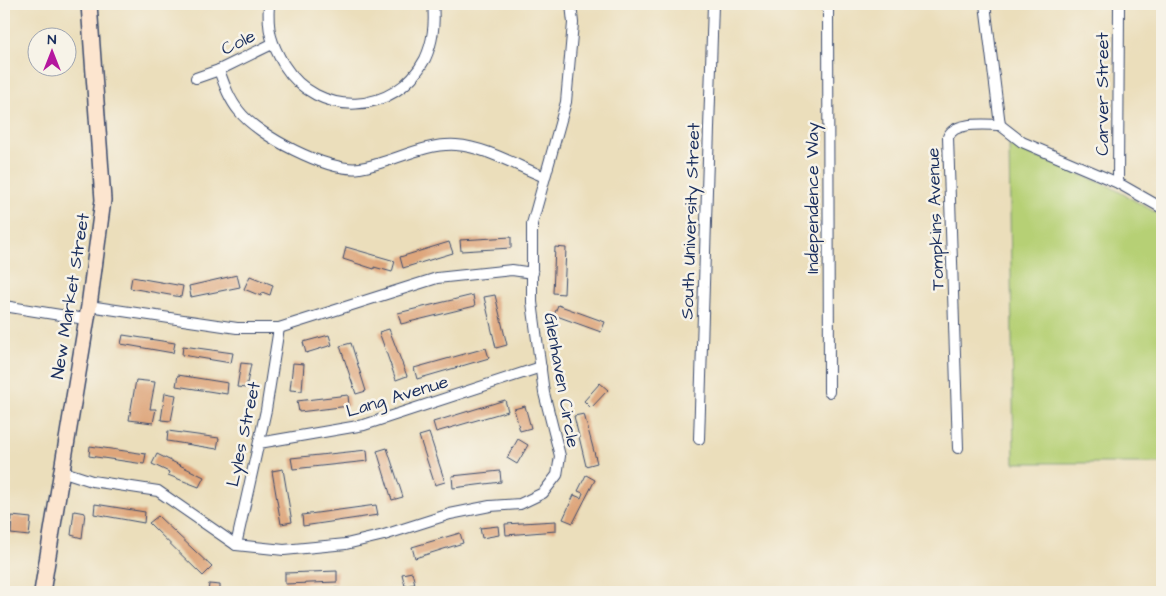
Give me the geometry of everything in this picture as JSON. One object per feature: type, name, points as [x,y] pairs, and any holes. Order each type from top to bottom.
[{"type":"street","name":"New Market Street","points":[[42,592],[104,194],[89,4]]},
{"type":"street","points":[[269,4],[268,24],[272,44],[288,70],[309,92],[334,103],[365,103],[389,94],[417,72],[424,60],[432,38],[433,4]]},
{"type":"street","name":"Glenhaven Circle","points":[[62,471],[92,481],[158,492],[236,545],[290,550],[346,544],[384,535],[450,514],[490,506],[520,504],[543,493],[557,474],[560,456],[544,393],[532,302],[532,224],[566,102],[572,31],[571,4]]},
{"type":"street","name":"South University Street","points":[[699,439],[713,4]]},
{"type":"street","name":"Independence Way","points":[[828,4],[829,392]]},
{"type":"street","points":[[985,4],[1000,125],[1022,142],[1118,183],[1162,208]]},
{"type":"street","name":"Carver Street","points":[[1118,183],[1119,4]]},
{"type":"street","name":"Cole","points":[[196,78],[219,70],[272,44]]},
{"type":"street","points":[[219,70],[232,101],[250,122],[300,152],[328,165],[359,168],[432,147],[455,145],[477,149],[545,177]]},
{"type":"street","name":"Tompkins Avenue","points":[[958,448],[948,137],[950,132],[957,128],[1000,125]]},
{"type":"street","points":[[4,306],[87,312],[237,328],[279,328],[437,278],[512,270],[533,273]]},
{"type":"street","name":"Lyles Street","points":[[236,545],[259,443],[279,328]]},
{"type":"street","name":"Lang Avenue","points":[[259,443],[364,425],[541,367]]},
{"type":"green space","points":[[1009,146],[1109,186],[1162,216],[1162,463],[1014,463]]},
{"type":"building","points":[[511,237],[511,248],[461,251],[460,240]]},
{"type":"building","points":[[449,242],[453,253],[403,268],[400,257]]},
{"type":"building","points":[[346,247],[395,261],[392,272],[374,267],[374,269],[343,259]]},
{"type":"building","points":[[555,247],[566,248],[564,294],[553,293]]},
{"type":"building","points":[[237,275],[240,287],[191,297],[189,286]]},
{"type":"building","points":[[250,276],[273,285],[270,295],[262,292],[261,296],[244,289]]},
{"type":"building","points":[[132,277],[183,286],[181,297],[130,288]]},
{"type":"building","points":[[473,295],[475,306],[401,324],[398,313]]},
{"type":"building","points":[[495,295],[507,345],[496,348],[484,297]]},
{"type":"building","points":[[558,305],[605,322],[601,332],[554,315]]},
{"type":"building","points":[[389,329],[407,376],[396,380],[379,332]]},
{"type":"building","points":[[123,335],[175,343],[173,353],[121,344]]},
{"type":"building","points":[[329,335],[332,345],[306,353],[303,342]]},
{"type":"building","points":[[351,343],[366,391],[356,394],[340,346]]},
{"type":"building","points":[[183,346],[233,353],[231,363],[182,355]]},
{"type":"building","points":[[486,348],[489,358],[417,379],[414,368]]},
{"type":"building","points":[[241,363],[251,364],[246,388],[237,387]]},
{"type":"building","points":[[293,363],[304,364],[302,391],[290,390]]},
{"type":"building","points":[[178,375],[228,383],[227,394],[176,386]]},
{"type":"building","points":[[136,380],[155,382],[150,409],[156,409],[153,423],[129,420]]},
{"type":"building","points":[[600,383],[608,390],[591,408],[584,401]]},
{"type":"building","points":[[165,393],[176,395],[171,421],[161,420]]},
{"type":"building","points":[[348,395],[349,406],[299,412],[297,401]]},
{"type":"building","points":[[505,400],[508,411],[436,432],[433,422]]},
{"type":"building","points":[[525,406],[531,428],[520,431],[514,409]]},
{"type":"building","points":[[584,414],[597,463],[586,466],[574,416]]},
{"type":"building","points":[[168,431],[219,438],[217,449],[167,441]]},
{"type":"building","points":[[429,433],[445,482],[435,485],[419,436]]},
{"type":"building","points":[[518,439],[528,445],[517,464],[507,458]]},
{"type":"building","points":[[90,446],[146,454],[144,464],[89,456]]},
{"type":"building","points":[[387,448],[403,497],[392,500],[377,451]]},
{"type":"building","points":[[367,450],[368,461],[293,469],[291,458]]},
{"type":"building","points":[[157,454],[204,477],[199,487],[168,475],[169,472],[152,464]]},
{"type":"building","points":[[283,469],[292,522],[281,524],[272,471]]},
{"type":"building","points":[[500,471],[501,482],[453,488],[452,476]]},
{"type":"building","points":[[586,475],[595,480],[573,523],[563,519],[574,495],[581,498],[583,493],[578,491]]},
{"type":"building","points":[[95,504],[145,512],[144,523],[94,514]]},
{"type":"building","points":[[376,505],[378,515],[303,526],[302,515]]},
{"type":"building","points":[[74,511],[85,513],[82,538],[71,535]]},
{"type":"building","points":[[12,516],[31,518],[29,536],[11,534]]},
{"type":"building","points":[[158,516],[212,567],[203,576],[149,523]]},
{"type":"building","points":[[556,521],[556,531],[506,535],[505,524]]},
{"type":"building","points":[[498,526],[499,535],[482,538],[480,528]]},
{"type":"building","points":[[460,533],[463,543],[415,558],[412,547]]},
{"type":"building","points":[[337,571],[337,582],[285,584],[285,573]]},
{"type":"building","points":[[412,572],[415,584],[405,586],[402,574]]},
{"type":"building","points":[[209,584],[220,585],[220,592],[208,592]]},
{"type":"building","points":[[335,588],[346,589],[346,592],[335,592]]}]
